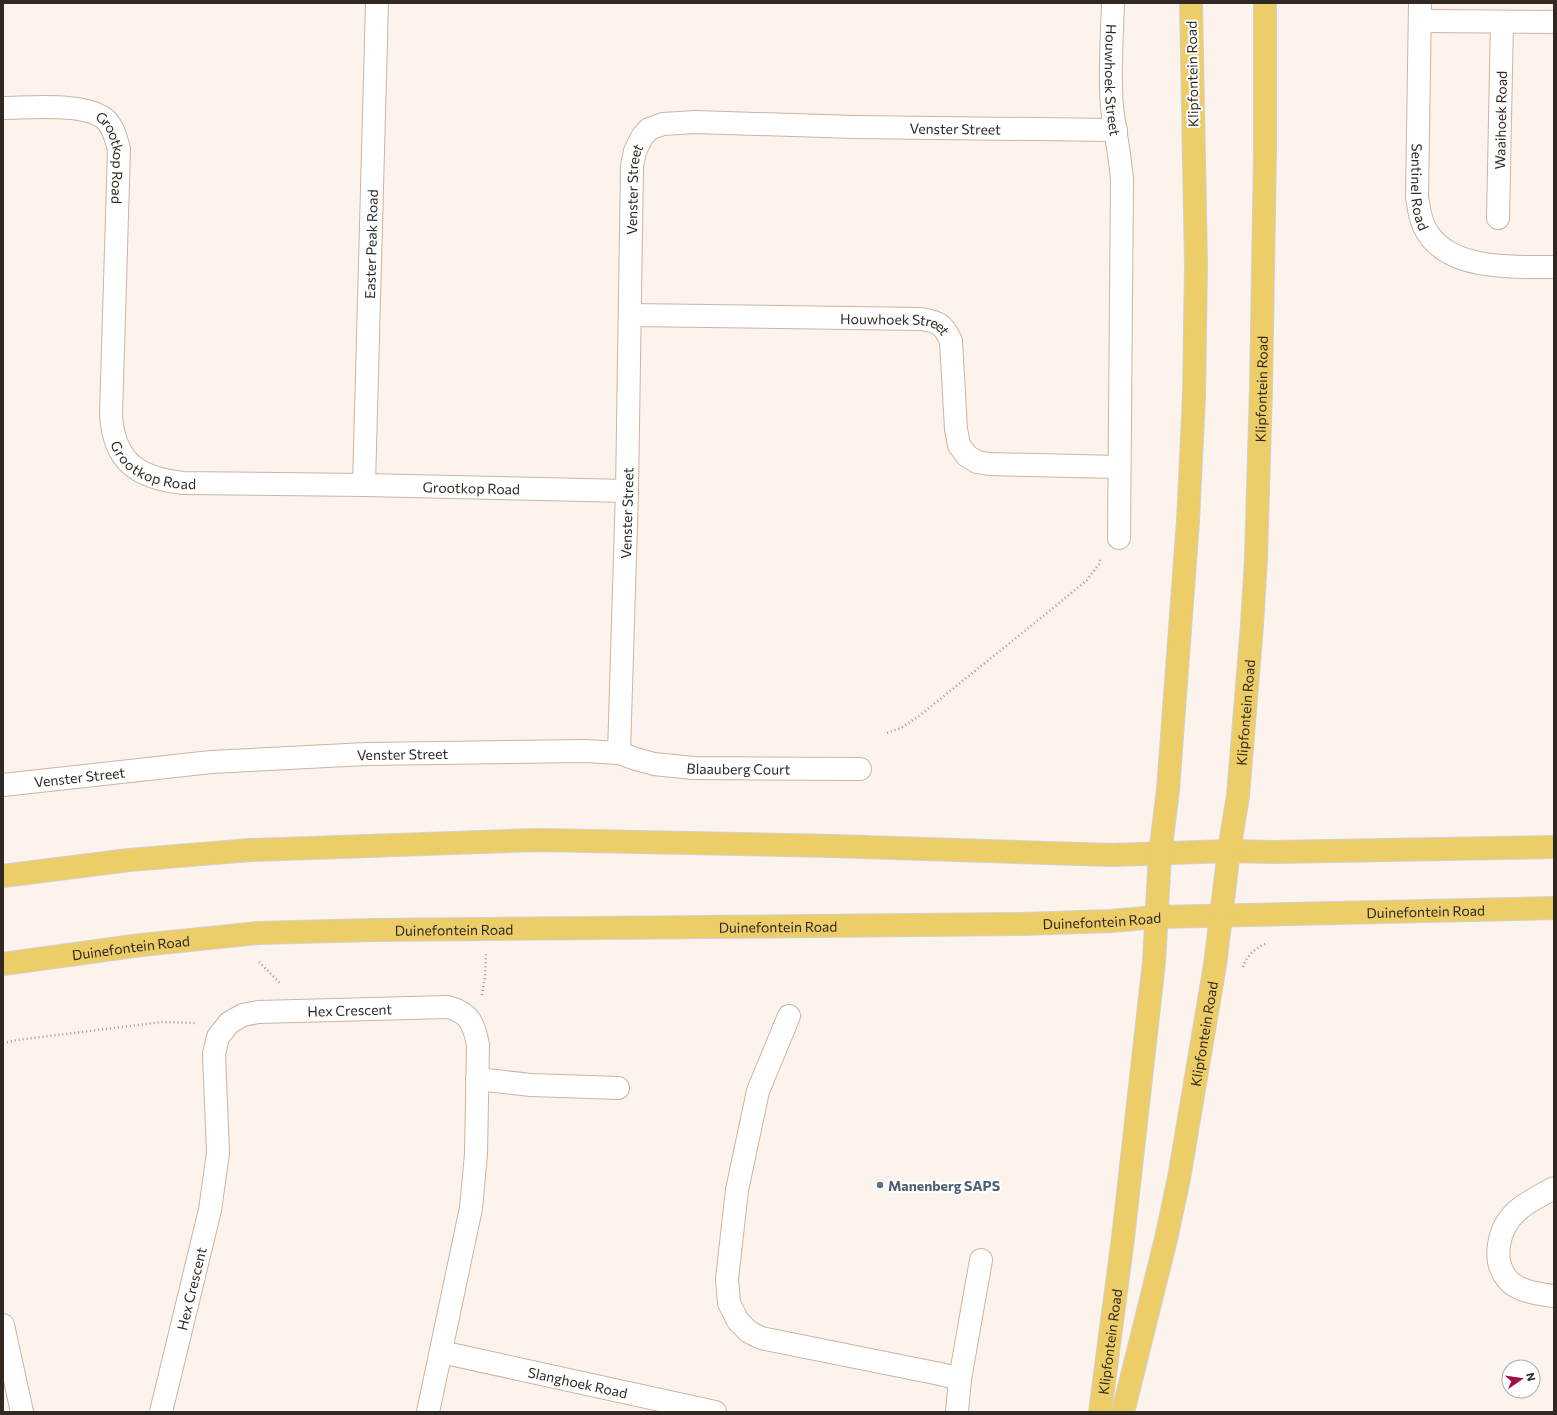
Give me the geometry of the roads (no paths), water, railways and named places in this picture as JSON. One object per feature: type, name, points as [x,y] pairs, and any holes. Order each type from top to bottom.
[{"type":"main road","name":"Klipfontein Road","points":[[1100,1412],[1123,1238],[1154,962],[1160,854],[1168,790],[1188,521],[1194,396],[1196,264],[1191,3]]},
{"type":"main road","name":"Klipfontein Road","points":[[1123,1412],[1166,1239],[1179,1178],[1215,965],[1229,851],[1238,796],[1256,558],[1261,388],[1265,153],[1265,3]]},
{"type":"main road","points":[[3,876],[129,860],[251,850],[539,840],[824,846],[1112,855],[1229,851],[1283,852],[1554,847]]},
{"type":"main road","name":"Duinefontein Road","points":[[3,964],[141,945],[258,933],[373,930],[1023,924],[1221,916],[1554,908]]},
{"type":"street","name":"Easter Peak Road","points":[[364,484],[377,3]]},
{"type":"street","name":"Houwhoek Street","points":[[1111,544],[1119,467],[1122,180],[1120,152],[1112,106],[1111,83],[1113,3]]},
{"type":"street","points":[[1420,12],[1502,22],[1554,22]]},
{"type":"street","name":"Sentinel Road","points":[[1420,12],[1417,197],[1419,211],[1426,231],[1433,240],[1452,254],[1483,264],[1554,267]]},
{"type":"street","name":"Waaihoek Road","points":[[1498,218],[1502,22]]},
{"type":"street","name":"Grootkop Road","points":[[3,108],[80,109],[94,113],[106,120],[114,133],[119,149],[111,416],[112,432],[117,446],[125,459],[137,470],[148,476],[175,482],[364,484],[627,491]]},
{"type":"street","name":"Venster Street","points":[[3,785],[211,762],[374,754],[585,751],[619,753],[631,315],[632,166],[635,151],[642,137],[649,129],[663,124],[696,122],[854,127],[1116,130]]},
{"type":"street","name":"Houwhoek Street","points":[[631,315],[921,319],[937,321],[946,330],[951,341],[956,429],[959,445],[967,456],[977,462],[989,464],[1119,467]]},
{"type":"street","name":"Blaauberg Court","points":[[619,753],[654,764],[693,768],[860,769]]},
{"type":"street","name":"Hex Crescent","points":[[161,1412],[210,1210],[216,1177],[218,1153],[214,1054],[218,1037],[229,1023],[243,1015],[258,1012],[448,1007],[460,1010],[470,1018],[475,1031],[478,1046],[476,1154],[471,1208],[428,1412]]},
{"type":"street","points":[[789,1016],[758,1091],[737,1190],[727,1279],[729,1303],[738,1321],[749,1332],[761,1338],[932,1372],[960,1379]]},
{"type":"street","points":[[477,1079],[531,1085],[618,1088]]},
{"type":"street","points":[[1554,1188],[1518,1210],[1506,1223],[1500,1239],[1498,1256],[1502,1272],[1511,1283],[1522,1290],[1554,1296]]},
{"type":"street","points":[[957,1412],[960,1379],[981,1260]]},
{"type":"street","points":[[3,1325],[22,1412]]},
{"type":"street","name":"Slanghoek Road","points":[[441,1352],[708,1411]]},
{"type":"place","name":"Manenberg SAPS","points":[[880,1185]]}]
